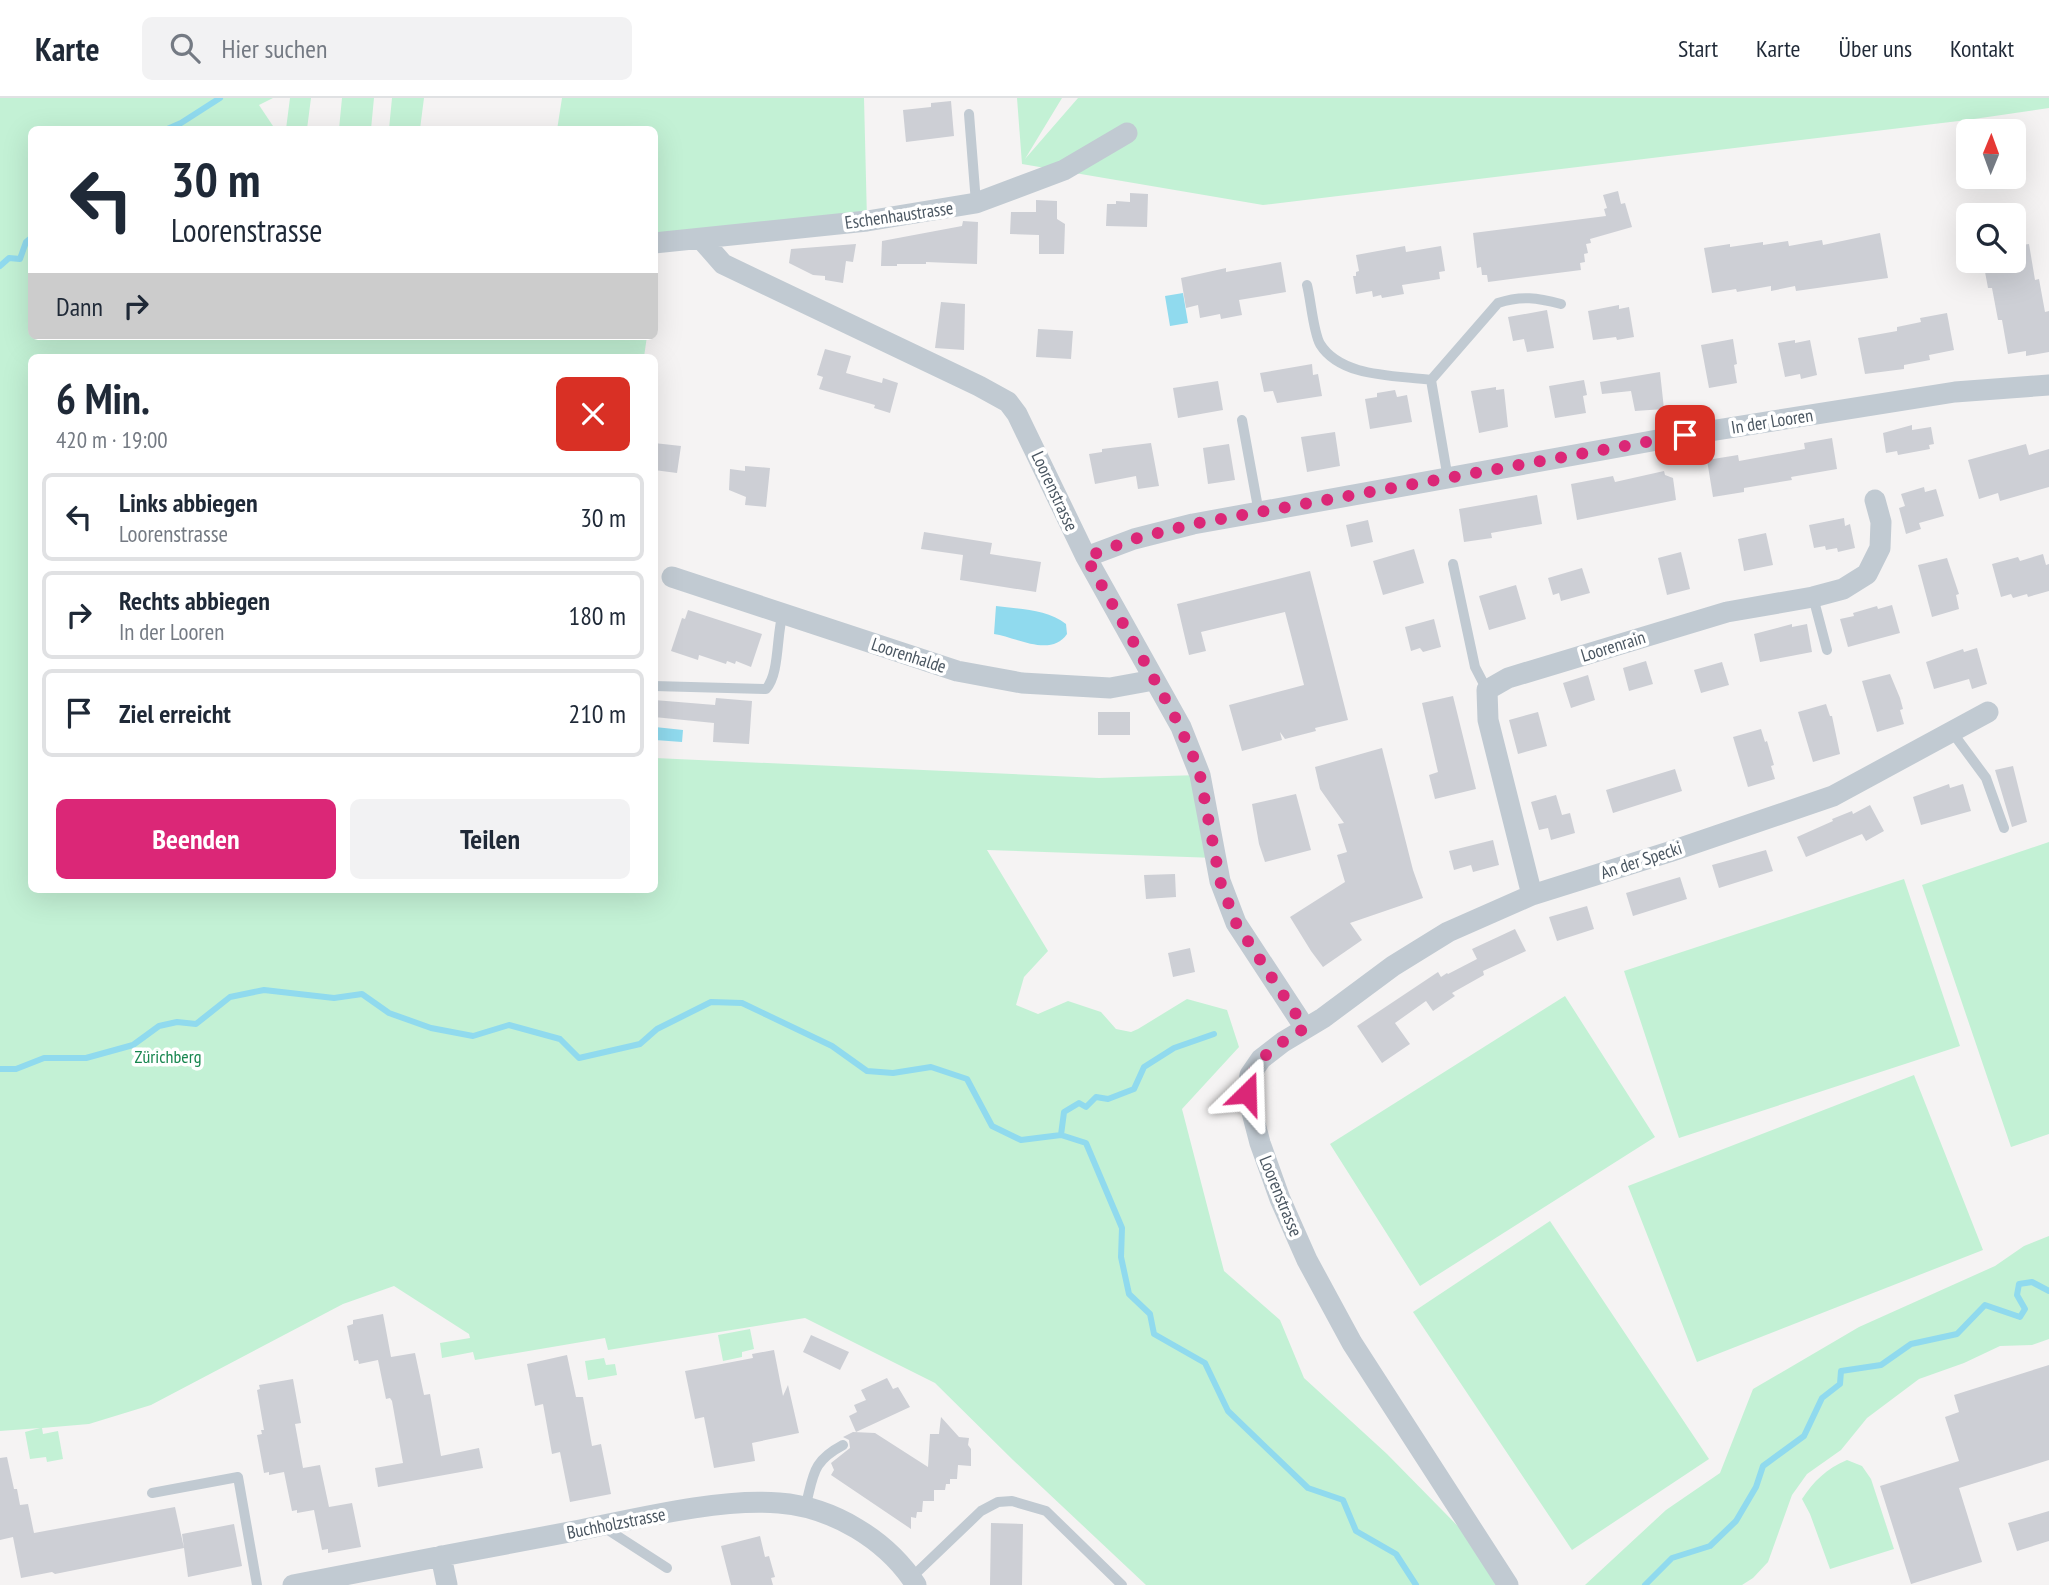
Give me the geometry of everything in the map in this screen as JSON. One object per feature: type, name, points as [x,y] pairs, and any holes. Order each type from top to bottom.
[{"type":"street","name":"Eschenhaustrasse","points":[[658,243],[867,221],[976,203],[1064,170],[1127,133]]},
{"type":"street","name":"Loorenstrasse","points":[[701,239],[723,264],[1008,402],[1025,426],[1086,557],[1181,727],[1200,775],[1220,881],[1236,923],[1305,1028],[1261,1059],[1250,1075],[1247,1093],[1260,1143],[1280,1199],[1307,1260],[1352,1343],[1508,1585]]},
{"type":"street","name":"In der Looren","points":[[1086,557],[1134,539],[1169,530],[1685,435],[1942,394],[2049,385]]},
{"type":"street","name":"Loorenrain","points":[[1487,690],[1508,678],[1727,612],[1843,589],[1867,574],[1880,548],[1881,522],[1875,500]]},
{"type":"street","name":"Loorenhalde","points":[[672,577],[957,671],[1022,683],[1110,688],[1154,680]]},
{"type":"street","points":[[1487,690],[1488,720],[1532,895]]},
{"type":"street","name":"An der Specki","points":[[1305,1028],[1323,1018],[1393,966],[1448,932],[1532,895],[1670,852],[1833,796],[1989,712]]},
{"type":"street","name":"Buchholzstrasse","points":[[293,1585],[601,1526],[722,1506],[766,1503],[805,1507],[836,1518],[873,1539],[904,1568],[913,1581]]},
{"type":"street","points":[[441,1556],[447,1585]]},
{"type":"lane","points":[[970,114],[976,203]]},
{"type":"lane","points":[[1307,285],[1319,342],[1336,362],[1360,370],[1431,380]]},
{"type":"lane","points":[[1431,380],[1499,303],[1512,298],[1534,297],[1561,304]]},
{"type":"lane","points":[[1431,380],[1448,480]]},
{"type":"lane","points":[[1242,420],[1259,513]]},
{"type":"lane","points":[[1453,564],[1475,667],[1487,690]]},
{"type":"lane","points":[[1813,597],[1827,650]]},
{"type":"lane","points":[[658,686],[766,689],[772,683],[783,613]]},
{"type":"lane","points":[[1952,732],[1986,778],[2004,828]]},
{"type":"lane","points":[[805,1507],[818,1463],[825,1455],[843,1445]]},
{"type":"lane","points":[[152,1493],[238,1477],[257,1585]]},
{"type":"lane","points":[[913,1581],[981,1511],[998,1503],[1012,1501],[1046,1511],[1122,1585]]},
{"type":"lane","points":[[601,1526],[667,1569]]},
{"type":"green space","name":"Zürichberg","points":[[0,98],[273,98],[259,105],[273,126],[28,126],[28,340],[646,340],[644,354],[28,354],[28,893],[658,893],[658,758],[1099,778],[1200,775],[1216,858],[987,850],[1048,951],[1024,977],[1016,1005],[1038,1014],[1068,1001],[1101,1012],[1116,1029],[1131,1032],[1187,999],[1227,1010],[1239,1047],[1182,1109],[1224,1271],[1280,1320],[1304,1378],[1387,1454],[1499,1568],[1508,1585],[1146,1585],[935,1383],[805,1318],[608,1350],[605,1338],[475,1360],[473,1352],[442,1358],[440,1343],[470,1338],[469,1334],[394,1286],[343,1304],[151,1405],[89,1424],[42,1428],[43,1434],[58,1431],[63,1459],[47,1462],[46,1457],[30,1459],[25,1432],[40,1428],[0,1431]]},
{"type":"green space","points":[[290,98],[311,98],[307,126],[286,126]]},
{"type":"green space","points":[[342,98],[374,98],[371,126],[339,126]]},
{"type":"green space","points":[[392,98],[424,98],[420,126],[389,126]]},
{"type":"green space","points":[[562,98],[864,98],[867,220],[658,243],[658,126],[558,126]]},
{"type":"green space","points":[[1017,98],[1062,98],[1025,159],[1078,98],[2049,98],[2049,108],[1974,119],[1956,119],[1956,121],[1263,205],[1022,164]]},
{"type":"green space","points":[[2049,842],[2049,1134],[2011,1147],[1922,885]]},
{"type":"green space","points":[[1904,879],[1960,1046],[1679,1138],[1624,971]]},
{"type":"green space","points":[[1565,996],[1655,1137],[1420,1286],[1330,1144]]},
{"type":"green space","points":[[1914,1075],[1983,1250],[1697,1362],[1628,1186]]},
{"type":"green space","points":[[1550,1221],[1709,1459],[1572,1550],[1413,1312]]},
{"type":"green space","points":[[2049,1236],[2049,1339],[2032,1345],[2000,1346],[1964,1363],[1919,1379],[1867,1418],[1841,1450],[1807,1474],[1792,1495],[1768,1562],[1753,1578],[1742,1585],[1585,1585],[1666,1510],[1720,1473],[1753,1389],[1859,1327],[1995,1266],[2024,1246]]},
{"type":"green space","points":[[750,1329],[754,1349],[742,1352],[742,1357],[723,1361],[718,1335]]},
{"type":"green space","points":[[604,1358],[606,1365],[615,1364],[617,1375],[588,1380],[585,1361]]},
{"type":"green space","points":[[1847,1460],[1862,1466],[1871,1479],[1894,1549],[1830,1569],[1802,1499],[1821,1476]]},
{"type":"water","points":[[1183,293],[1188,323],[1170,326],[1165,296]]},
{"type":"water","points":[[996,606],[1050,615],[1066,624],[1067,634],[1052,645],[1043,645],[994,634]]},
{"type":"water","points":[[658,727],[683,730],[682,742],[658,740]]},
{"type":"building","points":[[951,101],[954,136],[906,142],[903,110],[931,107],[931,103]]},
{"type":"building","points":[[1618,191],[1621,204],[1625,203],[1632,227],[1590,239],[1591,243],[1586,244],[1588,253],[1584,254],[1585,262],[1580,263],[1581,270],[1488,282],[1487,275],[1482,275],[1481,267],[1477,268],[1473,233],[1606,216],[1604,209],[1607,208],[1603,195]]},
{"type":"building","points":[[1130,193],[1148,194],[1147,227],[1106,226],[1107,204],[1116,204],[1116,201],[1130,202]]},
{"type":"building","points":[[1036,200],[1057,201],[1057,219],[1065,224],[1064,254],[1039,254],[1039,235],[1010,234],[1011,212],[1036,212]]},
{"type":"building","points":[[963,221],[978,222],[977,264],[926,262],[881,266],[882,241],[962,226]]},
{"type":"building","points":[[1880,233],[1888,278],[1796,291],[1795,286],[1771,291],[1771,286],[1712,293],[1704,248],[1788,241],[1789,246],[1822,240],[1823,245]]},
{"type":"building","points":[[856,244],[853,262],[846,261],[843,283],[825,280],[825,276],[813,275],[789,263],[791,249]]},
{"type":"building","points":[[2026,244],[2029,244],[2035,280],[2039,279],[2045,312],[2049,311],[2049,352],[2026,356],[2026,351],[2008,354],[2002,320],[1998,320],[1992,288],[1988,288],[1985,273],[2026,273]]},
{"type":"building","points":[[1405,246],[1406,252],[1441,246],[1445,271],[1439,272],[1440,279],[1402,285],[1404,294],[1382,298],[1381,295],[1373,297],[1372,291],[1356,294],[1353,276],[1359,271],[1356,255]]},
{"type":"building","points":[[1281,262],[1286,292],[1239,300],[1242,315],[1221,319],[1220,314],[1200,318],[1198,305],[1186,308],[1181,278],[1226,268],[1226,272]]},
{"type":"building","points":[[941,302],[965,304],[964,350],[935,348]]},
{"type":"building","points":[[1619,305],[1619,309],[1629,307],[1634,337],[1593,340],[1588,311]]},
{"type":"building","points":[[1547,310],[1554,348],[1527,352],[1524,339],[1513,341],[1508,317]]},
{"type":"building","points":[[1947,313],[1954,350],[1929,355],[1930,360],[1904,365],[1904,369],[1865,374],[1858,338],[1897,331],[1897,327],[1921,322],[1920,318]]},
{"type":"building","points":[[1038,329],[1073,331],[1071,359],[1036,357]]},
{"type":"building","points":[[1733,339],[1737,383],[1709,388],[1701,345]]},
{"type":"building","points":[[1795,340],[1795,343],[1810,340],[1817,375],[1801,379],[1800,374],[1785,377],[1778,343]]},
{"type":"building","points":[[825,349],[851,356],[846,373],[882,383],[883,378],[898,383],[890,413],[874,408],[875,405],[819,389],[823,377],[817,375]]},
{"type":"building","points":[[1312,364],[1313,375],[1318,374],[1322,396],[1277,403],[1273,391],[1264,392],[1260,373]]},
{"type":"building","points":[[1660,372],[1664,409],[1635,411],[1631,391],[1602,394],[1600,382]]},
{"type":"building","points":[[1584,380],[1586,413],[1555,418],[1549,386]]},
{"type":"building","points":[[1218,381],[1223,410],[1178,418],[1173,388]]},
{"type":"building","points":[[1496,387],[1496,390],[1504,389],[1508,427],[1479,433],[1471,391]]},
{"type":"building","points":[[1395,390],[1397,397],[1407,395],[1412,422],[1370,429],[1365,399],[1377,397],[1377,393]]},
{"type":"building","points":[[1912,425],[1912,430],[1931,427],[1934,444],[1929,445],[1930,449],[1898,455],[1897,451],[1886,453],[1883,433]]},
{"type":"building","points":[[1335,432],[1340,466],[1307,472],[1301,437]]},
{"type":"building","points":[[1832,438],[1837,469],[1791,477],[1792,480],[1744,488],[1744,492],[1713,497],[1707,460],[1738,455],[1739,461],[1805,449],[1804,443]]},
{"type":"building","points":[[658,443],[681,446],[677,473],[658,471]]},
{"type":"building","points":[[1151,443],[1159,486],[1138,489],[1136,476],[1095,484],[1089,454],[1102,452],[1102,449]]},
{"type":"building","points":[[1229,444],[1235,480],[1208,484],[1203,448]]},
{"type":"building","points":[[2026,444],[2029,455],[2049,449],[2049,487],[2000,501],[1998,493],[1979,499],[1968,460]]},
{"type":"building","points":[[745,466],[770,468],[766,507],[745,505],[746,497],[729,490],[730,469],[745,471]]},
{"type":"building","points":[[1664,471],[1665,475],[1673,478],[1676,500],[1577,520],[1571,484],[1613,476],[1615,482]]},
{"type":"building","points":[[1924,487],[1925,492],[1936,489],[1944,516],[1919,523],[1921,529],[1906,534],[1899,508],[1905,506],[1901,494]]},
{"type":"building","points":[[1537,495],[1542,524],[1491,533],[1492,538],[1464,542],[1459,509]]},
{"type":"building","points":[[1844,518],[1845,526],[1850,524],[1855,548],[1838,552],[1837,548],[1826,550],[1825,546],[1814,548],[1809,525]]},
{"type":"building","points":[[1368,520],[1373,542],[1351,547],[1346,525]]},
{"type":"building","points":[[924,532],[992,543],[990,554],[1041,562],[1036,592],[960,580],[963,555],[921,549]]},
{"type":"building","points":[[1766,533],[1773,565],[1744,571],[1738,539]]},
{"type":"building","points":[[1414,549],[1424,583],[1383,595],[1373,561]]},
{"type":"building","points":[[1681,552],[1690,589],[1667,595],[1658,558]]},
{"type":"building","points":[[2043,554],[2046,565],[2049,564],[2049,591],[2028,597],[2027,594],[2013,598],[2011,594],[2001,597],[1992,564],[2018,557],[2020,561]]},
{"type":"building","points":[[1947,558],[1959,594],[1956,595],[1959,609],[1932,617],[1918,565]]},
{"type":"building","points":[[1582,568],[1590,593],[1561,601],[1559,593],[1553,595],[1548,578]]},
{"type":"building","points":[[1310,571],[1348,720],[1285,739],[1280,732],[1282,740],[1242,751],[1229,705],[1304,685],[1285,612],[1201,632],[1206,651],[1189,655],[1177,604]]},
{"type":"building","points":[[1516,585],[1526,619],[1489,630],[1479,596]]},
{"type":"building","points":[[1892,605],[1900,633],[1848,647],[1840,619],[1877,606],[1878,609]]},
{"type":"building","points":[[688,610],[762,634],[751,667],[736,661],[735,664],[727,661],[726,664],[699,655],[698,660],[671,651],[682,618],[685,619]]},
{"type":"building","points":[[1434,619],[1441,647],[1423,652],[1420,648],[1411,651],[1405,627]]},
{"type":"building","points":[[1792,624],[1792,627],[1807,624],[1812,652],[1760,662],[1754,634]]},
{"type":"building","points":[[1977,648],[1987,684],[1972,689],[1969,679],[1934,689],[1926,662],[1963,649],[1964,652]]},
{"type":"building","points":[[1646,661],[1653,684],[1629,691],[1623,668]]},
{"type":"building","points":[[1722,662],[1729,685],[1701,693],[1694,670]]},
{"type":"building","points":[[1890,674],[1900,698],[1904,724],[1877,732],[1862,681]]},
{"type":"building","points":[[1588,675],[1595,700],[1571,708],[1563,683]]},
{"type":"building","points":[[1453,696],[1476,789],[1435,799],[1429,775],[1438,772],[1422,703]]},
{"type":"building","points":[[716,698],[752,701],[749,744],[713,742],[714,723],[658,717],[658,700],[715,705]]},
{"type":"building","points":[[1826,704],[1832,716],[1840,754],[1813,762],[1798,712]]},
{"type":"building","points":[[1098,712],[1130,712],[1130,735],[1098,735]]},
{"type":"building","points":[[1538,712],[1547,746],[1518,754],[1509,720]]},
{"type":"building","points":[[1761,729],[1774,765],[1771,766],[1775,779],[1748,787],[1733,737]]},
{"type":"building","points":[[1382,748],[1413,870],[1423,898],[1350,923],[1362,940],[1323,967],[1290,917],[1345,882],[1337,855],[1347,852],[1338,824],[1344,823],[1320,789],[1315,767]]},
{"type":"building","points":[[2013,766],[2027,822],[2012,827],[1995,770]]},
{"type":"building","points":[[1675,769],[1682,791],[1613,813],[1606,790]]},
{"type":"building","points":[[1949,784],[1950,788],[1963,784],[1971,811],[1921,825],[1913,797]]},
{"type":"building","points":[[1296,794],[1311,850],[1265,862],[1252,804]]},
{"type":"building","points":[[1556,795],[1562,815],[1570,813],[1575,833],[1551,840],[1548,828],[1539,830],[1531,802]]},
{"type":"building","points":[[1870,805],[1884,831],[1866,841],[1862,834],[1806,857],[1797,837],[1833,821],[1832,819],[1852,811],[1853,814]]},
{"type":"building","points":[[1493,840],[1499,865],[1473,872],[1471,865],[1454,870],[1449,851]]},
{"type":"building","points":[[1766,850],[1773,871],[1719,888],[1712,865]]},
{"type":"building","points":[[1175,874],[1176,897],[1146,899],[1144,875]]},
{"type":"building","points":[[1680,877],[1687,899],[1633,916],[1626,893]]},
{"type":"building","points":[[1587,906],[1594,929],[1557,941],[1549,917]]},
{"type":"building","points":[[1515,929],[1526,951],[1483,971],[1484,975],[1452,993],[1455,996],[1433,1011],[1426,1001],[1395,1023],[1410,1044],[1382,1063],[1357,1026],[1438,972],[1441,977],[1477,959],[1472,949]]},
{"type":"building","points":[[1190,948],[1195,972],[1173,977],[1168,953]]},
{"type":"building","points":[[383,1314],[391,1357],[415,1353],[424,1395],[430,1394],[441,1456],[479,1448],[483,1468],[378,1487],[375,1468],[403,1463],[392,1401],[390,1398],[386,1399],[378,1360],[359,1364],[358,1360],[354,1361],[347,1326],[353,1324],[353,1320]]},
{"type":"building","points":[[811,1335],[849,1352],[840,1370],[803,1352]]},
{"type":"building","points":[[774,1350],[783,1396],[788,1385],[799,1433],[752,1443],[755,1461],[714,1468],[704,1417],[695,1419],[685,1371],[753,1358],[752,1354]]},
{"type":"building","points":[[567,1355],[576,1397],[583,1397],[592,1446],[601,1444],[611,1494],[570,1502],[560,1452],[552,1454],[543,1404],[535,1406],[527,1364]]},
{"type":"building","points":[[2049,1365],[2049,1460],[1959,1488],[1982,1562],[1911,1584],[1880,1486],[1959,1461],[1945,1417],[1959,1412],[1954,1395]]},
{"type":"building","points":[[887,1378],[893,1389],[898,1387],[910,1407],[856,1432],[849,1416],[857,1412],[854,1405],[866,1400],[861,1390]]},
{"type":"building","points":[[293,1379],[301,1423],[295,1424],[303,1468],[320,1465],[329,1507],[352,1503],[361,1547],[328,1553],[328,1549],[322,1550],[314,1510],[297,1513],[297,1510],[292,1511],[284,1472],[269,1475],[269,1472],[264,1473],[257,1435],[264,1430],[257,1390],[260,1389],[259,1385]]},
{"type":"building","points":[[941,1417],[959,1437],[969,1438],[971,1466],[958,1465],[957,1479],[950,1479],[945,1490],[934,1490],[934,1501],[923,1501],[922,1512],[917,1512],[916,1518],[911,1517],[911,1529],[831,1475],[834,1470],[831,1463],[850,1448],[849,1440],[843,1437],[853,1432],[875,1433],[928,1467],[930,1434],[939,1434]]},
{"type":"building","points":[[7,1457],[14,1489],[17,1489],[20,1505],[28,1504],[34,1533],[175,1507],[184,1548],[55,1574],[52,1572],[21,1578],[13,1537],[0,1540],[0,1458]]},
{"type":"building","points":[[2049,1511],[2049,1541],[2017,1551],[2008,1523]]},
{"type":"building","points":[[991,1523],[1023,1524],[1022,1585],[990,1585]]},
{"type":"building","points":[[234,1524],[242,1566],[188,1577],[182,1534]]},
{"type":"building","points":[[760,1536],[765,1557],[769,1556],[775,1577],[771,1578],[773,1585],[731,1585],[721,1546]]},
{"type":"waterway","points":[[174,126],[220,98]]},
{"type":"waterway","points":[[0,266],[9,258],[20,259],[28,240]]},
{"type":"waterway","points":[[0,1069],[16,1069],[44,1058],[86,1058],[133,1045],[159,1026],[177,1022],[196,1024],[230,997],[264,990],[334,998],[362,994],[389,1013],[431,1028],[473,1036],[509,1025],[560,1039],[579,1058],[640,1044],[657,1029],[711,1002],[742,1003],[832,1046],[867,1071],[893,1073],[931,1067],[967,1079],[992,1126],[1021,1140],[1061,1135],[1086,1143],[1122,1228],[1121,1257],[1129,1294],[1150,1314],[1154,1334],[1205,1363],[1228,1411],[1308,1488],[1343,1500],[1356,1531],[1396,1554],[1416,1585]]},
{"type":"waterway","points":[[1061,1135],[1064,1112],[1079,1103],[1086,1107],[1096,1097],[1108,1099],[1134,1089],[1144,1067],[1174,1048],[1214,1034]]},
{"type":"waterway","points":[[1645,1585],[1672,1558],[1710,1546],[1736,1521],[1756,1487],[1763,1466],[1804,1436],[1822,1398],[1840,1384],[1841,1371],[1881,1365],[1911,1344],[1957,1334],[1985,1305],[2020,1317],[2025,1309],[2017,1295],[2019,1284],[2032,1282],[2049,1291]]},
{"type":"route","points":[[1247,1093],[1250,1075],[1261,1059],[1305,1028],[1236,923],[1220,881],[1200,775],[1191,751],[1181,727],[1086,557],[1134,539],[1193,524],[1685,435]]}]
